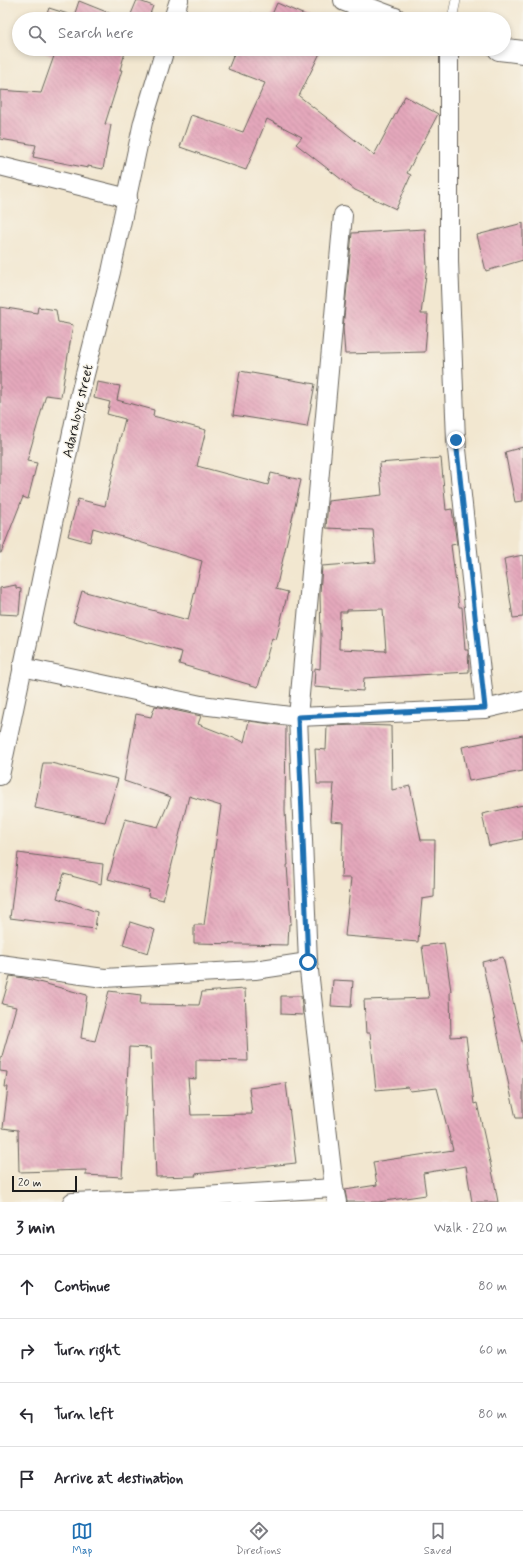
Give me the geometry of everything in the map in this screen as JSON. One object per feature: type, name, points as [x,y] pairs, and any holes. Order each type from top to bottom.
[{"type":"main road","points":[[345,0],[377,12]]},
{"type":"main road","points":[[511,50],[523,52]]},
{"type":"street","points":[[175,12],[178,0]]},
{"type":"street","name":"Adaraloye street","points":[[0,776],[80,394],[128,198],[143,122],[163,56]]},
{"type":"street","points":[[449,56],[448,262],[456,440],[485,708]]},
{"type":"street","points":[[0,166],[128,198]]},
{"type":"street","points":[[72,1202],[335,1195],[308,962],[298,717],[343,215]]},
{"type":"street","points":[[22,667],[201,705],[298,717],[485,708],[523,700]]},
{"type":"street","points":[[0,964],[104,978],[255,970],[308,962]]},
{"type":"lane","points":[[453,12],[456,0]]},
{"type":"building","points":[[137,0],[153,6],[151,12],[132,12]]},
{"type":"building","points":[[79,1],[106,12],[75,12]]},
{"type":"building","points":[[277,3],[298,12],[273,12]]},
{"type":"building","points":[[49,8],[62,12],[48,12]]},
{"type":"building","points":[[54,56],[124,56],[120,70],[122,70],[105,124],[111,125],[103,169],[88,166],[88,168],[33,157],[36,145],[0,139],[0,90],[41,93]]},
{"type":"building","points":[[233,56],[319,56],[299,96],[374,155],[405,96],[438,114],[407,173],[411,175],[396,209],[355,190],[296,144],[302,137],[267,119],[246,170],[180,147],[191,115],[243,132],[265,83],[228,69]]},
{"type":"building","points":[[523,223],[523,260],[486,271],[477,235]]},
{"type":"building","points":[[425,229],[427,267],[421,314],[428,314],[425,352],[345,354],[343,328],[352,233]]},
{"type":"building","points":[[0,307],[37,313],[38,307],[56,310],[58,322],[73,325],[61,397],[46,395],[27,461],[37,463],[28,499],[23,497],[1,553],[0,553]]},
{"type":"building","points":[[240,371],[315,384],[307,427],[233,415]]},
{"type":"building","points":[[97,382],[120,386],[117,400],[154,410],[153,416],[206,430],[197,466],[268,485],[271,473],[301,480],[276,589],[288,592],[276,640],[272,638],[258,687],[179,664],[182,652],[73,622],[82,591],[188,620],[202,561],[93,528],[90,542],[68,536],[78,499],[105,506],[125,419],[107,414],[110,402],[94,398]]},
{"type":"building","points":[[523,447],[523,501],[515,502],[505,452]]},
{"type":"building","points":[[441,458],[446,510],[452,509],[457,544],[451,545],[459,607],[462,607],[465,650],[468,650],[469,672],[364,678],[363,691],[314,687],[315,668],[320,669],[320,593],[322,566],[376,562],[373,530],[326,528],[328,501],[382,495],[379,463]],"holes":[[[383,609],[386,651],[339,649],[340,612],[347,612],[347,610]]]},
{"type":"building","points":[[523,555],[523,617],[513,618],[504,559]]},
{"type":"building","points":[[16,585],[16,588],[21,589],[19,615],[0,614],[0,588]]},
{"type":"building","points":[[155,706],[201,716],[198,724],[244,742],[249,721],[286,726],[285,811],[291,924],[289,924],[288,945],[194,943],[194,925],[204,925],[221,806],[189,796],[163,900],[148,896],[149,890],[108,879],[125,819],[158,827],[171,797],[124,781],[136,714],[151,717]]},
{"type":"building","points":[[327,726],[391,726],[392,790],[410,786],[421,840],[435,840],[434,897],[422,899],[418,942],[345,936],[351,878],[341,878],[343,822],[331,821],[334,784],[317,784],[315,749],[326,750]]},
{"type":"building","points":[[523,735],[523,771],[469,781],[462,747]]},
{"type":"building","points":[[43,763],[51,763],[118,779],[105,822],[35,808]]},
{"type":"building","points":[[523,805],[523,839],[489,846],[482,814]]},
{"type":"building","points":[[18,853],[103,864],[101,884],[64,874],[57,898],[97,912],[95,929],[10,918]]},
{"type":"building","points":[[130,922],[155,930],[148,953],[123,945]]},
{"type":"building","points":[[444,943],[451,991],[451,1037],[466,1036],[474,1104],[477,1103],[498,1202],[472,1202],[466,1166],[423,1173],[426,1195],[378,1202],[347,1202],[345,1190],[377,1185],[373,1162],[453,1150],[437,1088],[410,1091],[408,1087],[376,1090],[370,1033],[366,1033],[364,1000],[429,998],[422,946]]},
{"type":"building","points":[[503,957],[523,1046],[523,1118],[516,1118],[482,962]]},
{"type":"building","points":[[10,976],[24,978],[87,995],[81,1038],[95,1041],[109,991],[141,995],[140,1004],[199,1005],[202,992],[245,989],[248,1061],[196,1060],[196,1079],[188,1078],[191,1115],[252,1114],[249,1088],[286,1083],[296,1163],[195,1174],[196,1176],[156,1177],[151,1048],[129,1047],[122,1177],[86,1175],[86,1170],[19,1172],[18,1130],[3,1128],[8,1087],[5,1087],[7,1072],[0,1071],[0,1063],[16,1007],[2,1004]]},
{"type":"building","points":[[333,980],[353,981],[351,1007],[331,1006]]},
{"type":"building","points":[[281,996],[301,996],[303,1015],[281,1014]]},
{"type":"route","points":[[308,962],[298,717],[485,708],[456,440]]}]
